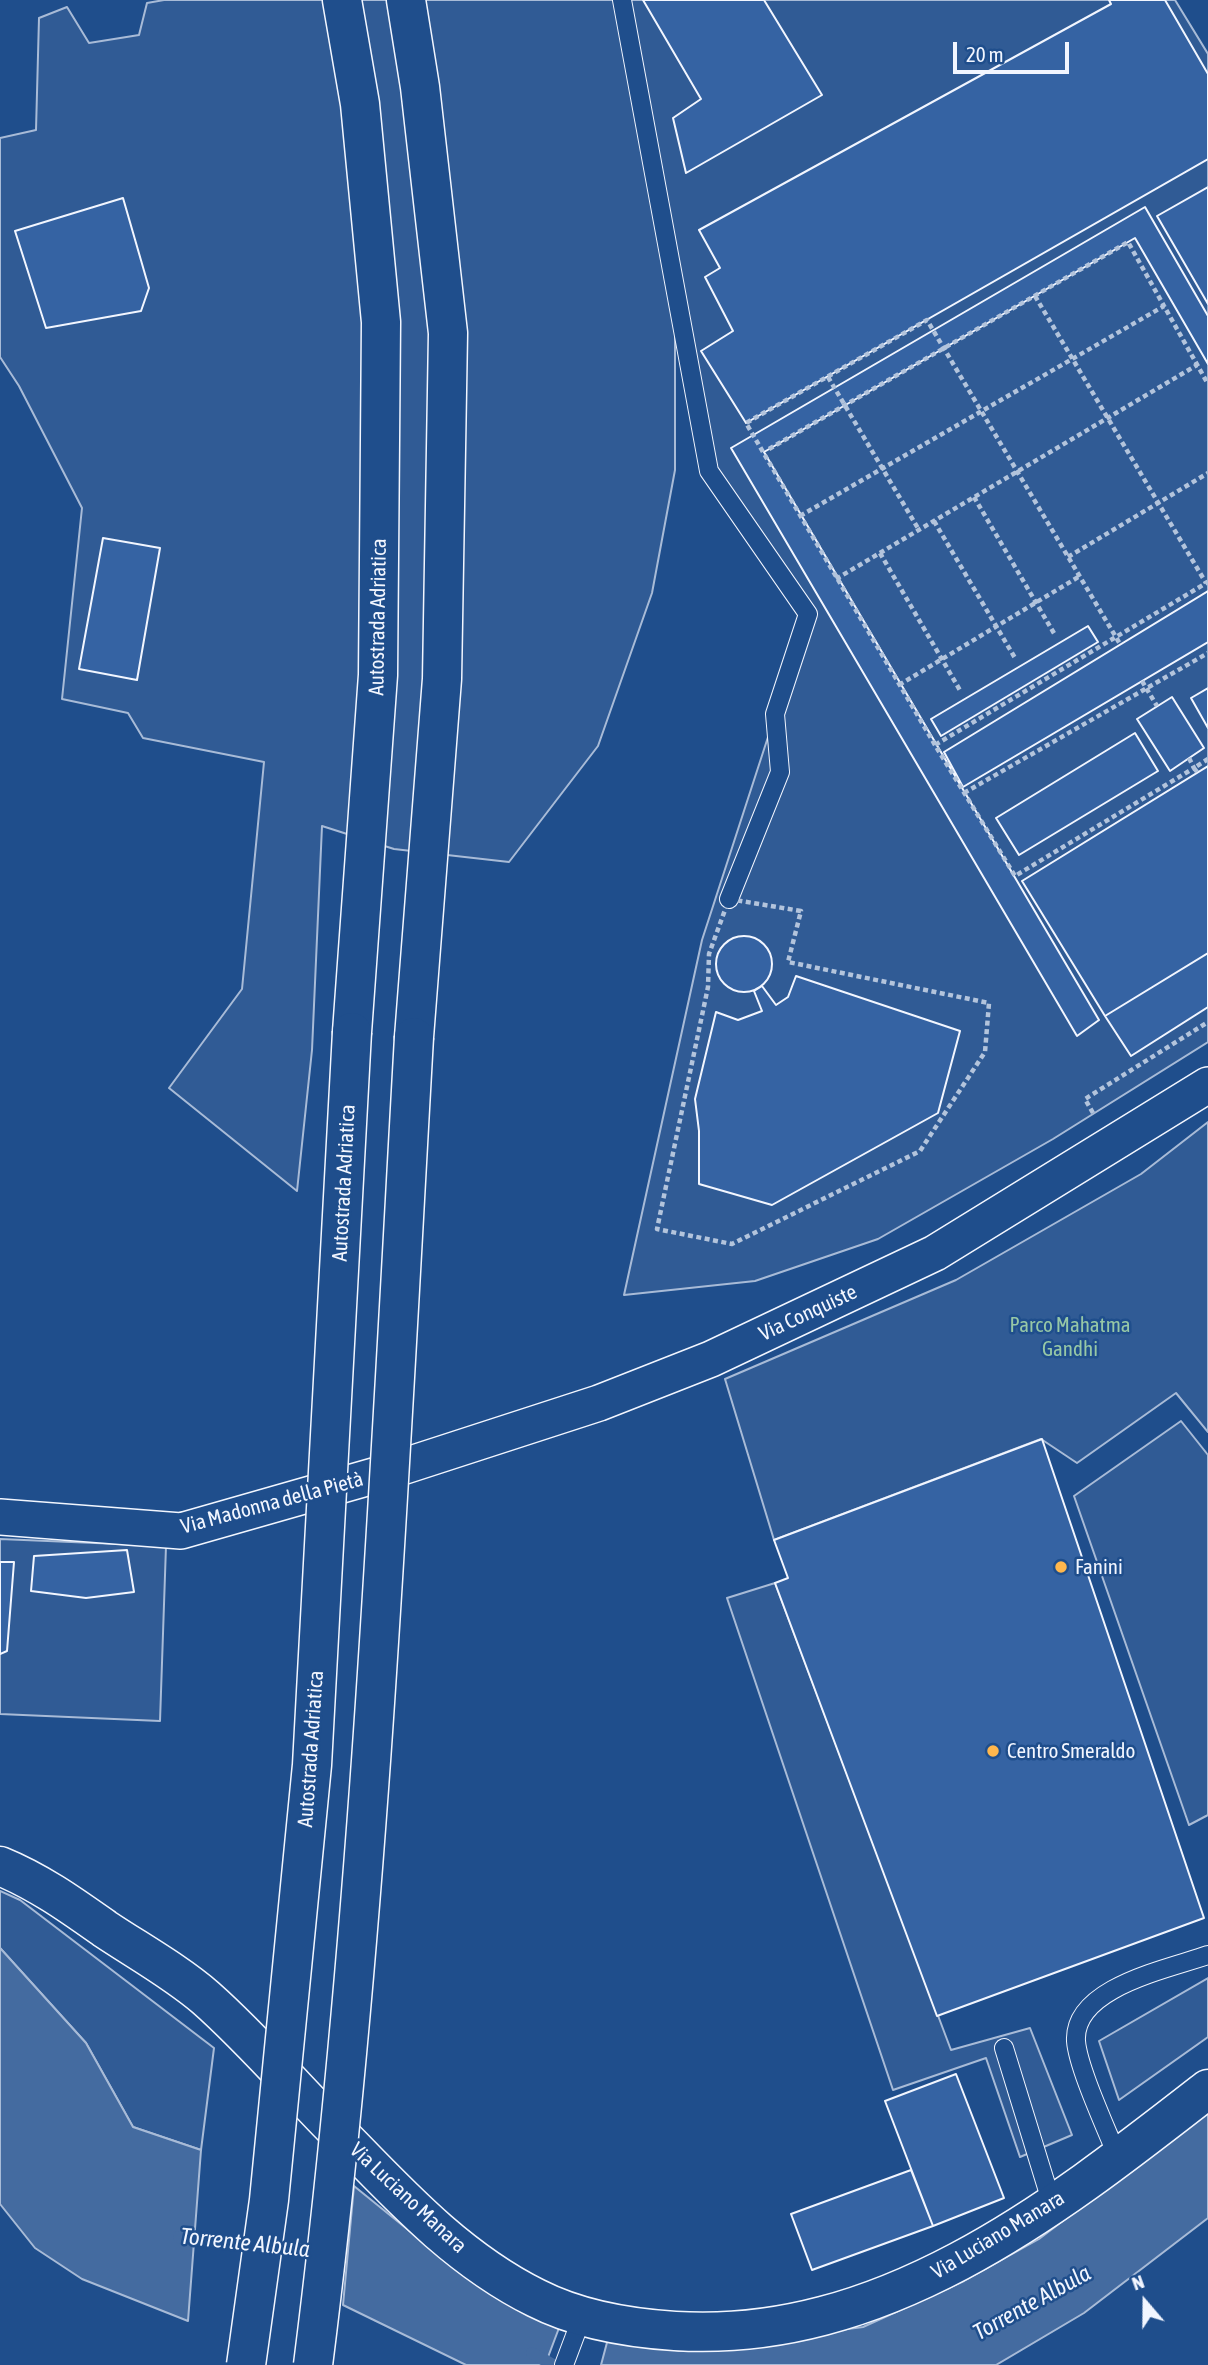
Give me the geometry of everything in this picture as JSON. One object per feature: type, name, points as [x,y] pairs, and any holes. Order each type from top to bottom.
[{"type":"main road","name":"Autostrada Adriatica","points":[[246,2365],[269,2200],[312,1765],[352,1031],[378,675],[381,322],[359,104],[342,0]]},
{"type":"main road","points":[[313,2365],[333,2207],[373,1762],[414,1037],[442,680],[448,333],[420,87],[406,0]]},
{"type":"main road","name":"Via Luciano Manara","points":[[0,1866],[33,1879],[205,1997],[454,2246],[533,2297],[580,2323],[688,2332],[729,2331],[809,2321],[870,2302],[975,2253],[1118,2158],[1208,2089]]},
{"type":"street","name":"Via Conquiste","points":[[377,1475],[599,1403],[748,1341],[935,1253],[1208,1085]]},
{"type":"street","name":"Via Madonna della Pietà","points":[[0,1517],[181,1531],[377,1475]]},
{"type":"lane","points":[[622,0],[709,471],[808,614],[775,715],[780,772],[729,899]]},
{"type":"lane","points":[[1118,2158],[1078,2050],[1077,2027],[1082,2016],[1106,1992],[1208,1955]]},
{"type":"lane","points":[[1004,2048],[1052,2204]]},
{"type":"lane","points":[[564,2365],[580,2323]]},
{"type":"path","points":[[769,449],[1128,242],[1208,384]]},
{"type":"path","points":[[935,745],[1207,583],[1035,296]]},
{"type":"path","points":[[800,516],[1164,306]]},
{"type":"path","points":[[1120,644],[927,320],[746,423],[836,579],[1015,876],[1196,770],[1208,759]]},
{"type":"path","points":[[836,579],[1197,365]]},
{"type":"path","points":[[828,377],[919,530]]},
{"type":"path","points":[[1069,557],[1208,473]]},
{"type":"path","points":[[974,497],[1055,635]]},
{"type":"path","points":[[934,522],[1015,658]]},
{"type":"path","points":[[880,553],[961,692]]},
{"type":"path","points":[[899,685],[1080,576]]},
{"type":"path","points":[[964,793],[1208,653]]},
{"type":"path","points":[[1142,681],[1157,706]]},
{"type":"path","points":[[1189,758],[1196,770]]},
{"type":"path","points":[[729,899],[801,911],[788,962],[989,1003],[985,1052],[920,1151],[732,1244],[657,1229],[708,987],[709,954],[729,899]]},
{"type":"path","points":[[1094,1113],[1085,1099],[1208,1022]]},
{"type":"shaded area","points":[[164,0],[1175,0],[1208,54],[1208,1042],[1053,1139],[878,1239],[755,1281],[624,1295],[702,940],[808,614],[709,471],[675,291],[675,470],[652,593],[598,746],[509,862],[394,849],[322,826],[312,1050],[297,1191],[169,1088],[242,989],[264,762],[143,738],[128,713],[62,699],[82,508],[19,386],[0,357],[0,138],[36,130],[39,18],[67,7],[89,43],[139,35],[147,3]]},
{"type":"shaded area","name":"Parco Mahatma Gandhi","points":[[1208,1122],[1208,1432],[1176,1393],[1077,1463],[1041,1439],[774,1540],[725,1379],[956,1280],[1141,1174]]},
{"type":"shaded area","points":[[1181,1421],[1208,1455],[1208,1815],[1189,1825],[1074,1496]]},
{"type":"shaded area","points":[[0,1539],[166,1546],[160,1721],[0,1714]]},
{"type":"shaded area","points":[[775,1583],[951,2050],[1030,2028],[1072,2135],[1020,2157],[986,2058],[893,2090],[727,1598]]},
{"type":"shaded area","points":[[0,1891],[20,1900],[214,2048],[201,2150],[133,2127],[86,2043],[0,1948]]},
{"type":"shaded area","points":[[1208,1978],[1208,2037],[1119,2100],[1099,2041]]},
{"type":"water","points":[[0,1948],[86,2043],[133,2127],[201,2150],[188,2321],[82,2279],[35,2248],[0,2204]]},
{"type":"water","points":[[1208,2111],[1208,2218],[1084,2313],[996,2365],[601,2365],[609,2335],[679,2351],[863,2327],[964,2281],[1039,2239]]},
{"type":"water","points":[[354,2186],[449,2263],[559,2328],[545,2365],[466,2365],[343,2305]]},
{"type":"building","points":[[643,0],[764,0],[822,95],[686,173],[673,118],[701,99]]},
{"type":"building","points":[[1109,0],[1165,0],[1208,74],[1208,159],[746,423],[701,351],[733,331],[705,277],[720,268],[699,230],[1111,4]]},
{"type":"building","points":[[1208,187],[1208,304],[1157,216]]},
{"type":"building","points":[[123,198],[149,288],[141,311],[46,328],[15,231]]},
{"type":"building","points":[[1145,207],[1208,316],[1208,364],[1135,238],[764,452],[1099,1020],[1077,1036],[731,448]]},
{"type":"building","points":[[103,538],[160,548],[137,680],[79,669]]},
{"type":"building","points":[[1208,591],[1208,642],[963,787],[944,752]]},
{"type":"building","points":[[1088,626],[1098,642],[941,736],[931,719]]},
{"type":"building","points":[[1208,688],[1208,728],[1191,698]]},
{"type":"building","points":[[1172,697],[1204,748],[1170,771],[1137,719]]},
{"type":"building","points":[[1135,733],[1158,771],[1019,855],[996,818]]},
{"type":"building","points":[[1208,766],[1208,953],[1105,1016],[1022,881]]},
{"type":"building","points":[[744,936],[755,938],[764,944],[770,953],[770,975],[764,984],[755,990],[744,992],[733,990],[724,984],[718,975],[716,964],[718,953],[724,944],[733,938]]},
{"type":"building","points":[[1208,953],[1208,1007],[1131,1056],[1105,1016]]},
{"type":"building","points":[[796,976],[960,1031],[938,1113],[772,1205],[699,1184],[699,1131],[695,1099],[716,1012],[738,1020],[762,1011],[754,991],[762,986],[776,1005],[788,997]]},
{"type":"building","name":"Centro Smeraldo","points":[[1042,1439],[1204,1918],[937,2016],[775,1583],[788,1578],[774,1540]]},
{"type":"building","points":[[127,1550],[134,1592],[86,1598],[31,1591],[34,1556]]},
{"type":"building","points":[[0,1562],[14,1562],[7,1651],[0,1654]]},
{"type":"building","points":[[956,2074],[1004,2198],[933,2226],[885,2101]]},
{"type":"building","points":[[911,2170],[933,2226],[812,2270],[791,2214]]},
{"type":"waterway","name":"Torrente Albula","points":[[179,2237],[321,2251]]},
{"type":"waterway","name":"Torrente Albula","points":[[532,2353],[553,2365]]},
{"type":"place","name":"Fanini","points":[[1061,1567]]},
{"type":"place","name":"Centro Smeraldo","points":[[993,1751]]}]
